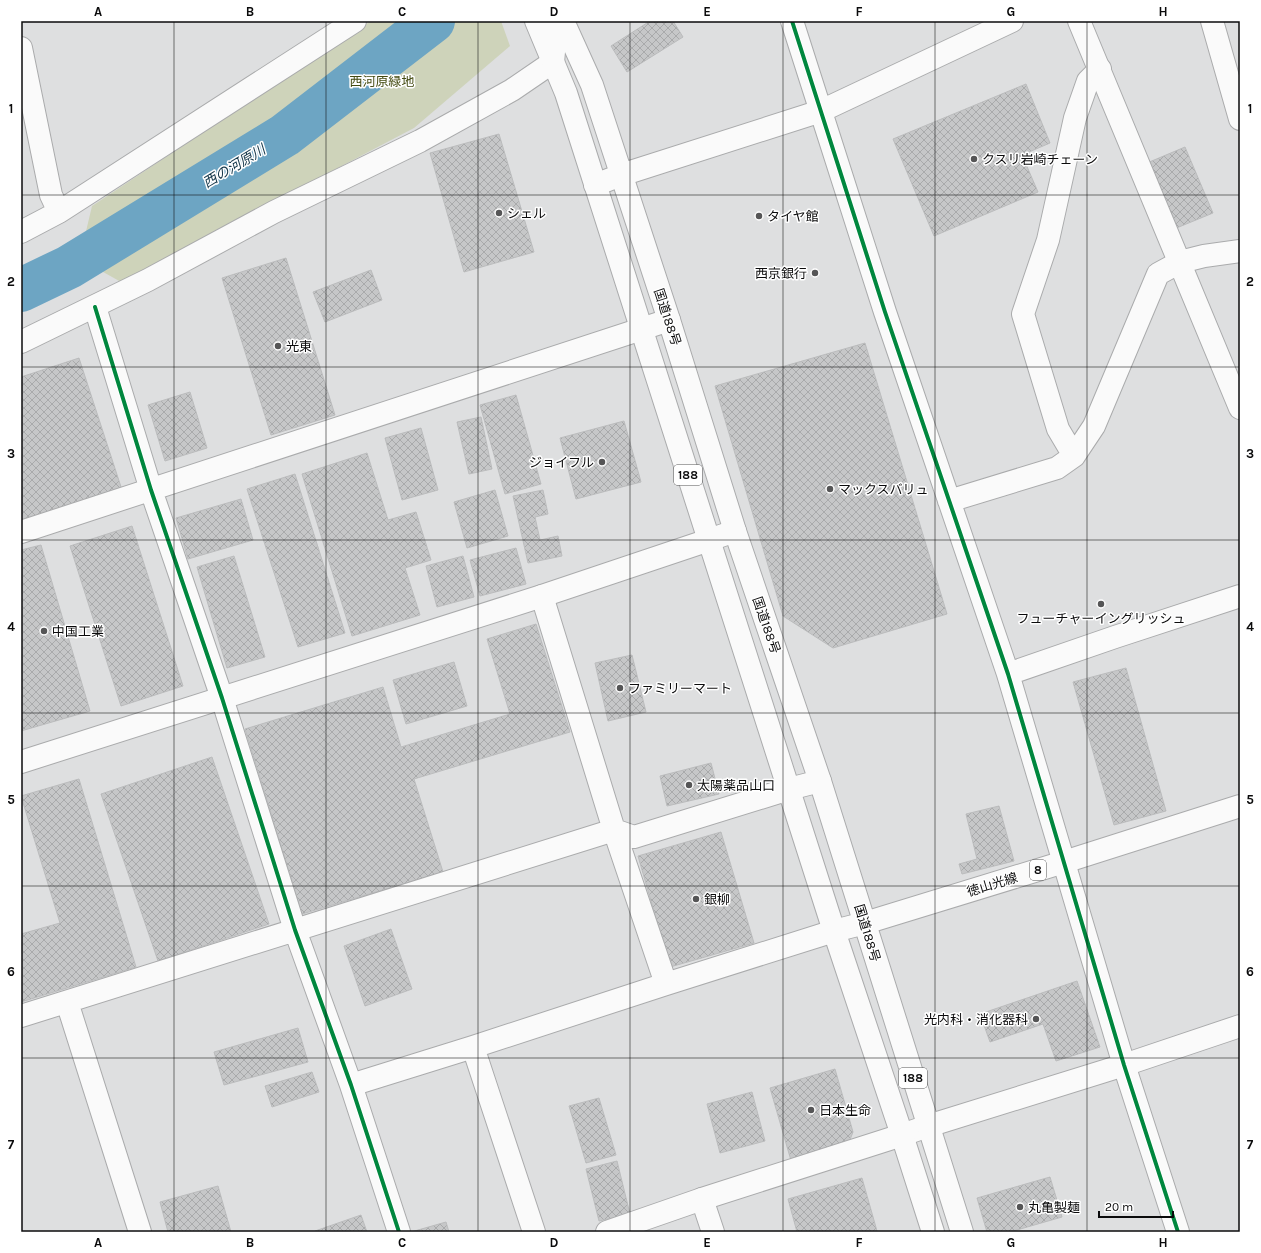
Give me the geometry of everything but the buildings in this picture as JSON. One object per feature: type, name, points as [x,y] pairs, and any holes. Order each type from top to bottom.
[{"type":"main road","points":[[21,232],[59,212],[355,21]]},
{"type":"main road","name":"188","points":[[536,21],[566,93],[834,931],[933,1232]]},
{"type":"main road","points":[[21,342],[148,280],[274,212],[420,141],[512,90],[553,62],[557,21]]},
{"type":"main road","name":"国道188号","points":[[563,21],[592,85],[669,320],[735,531],[820,781],[962,1232]]},
{"type":"main road","points":[[792,21],[885,312],[1008,674],[1124,1065],[1178,1232]]},
{"type":"main road","points":[[595,185],[621,175],[821,111],[1012,21]]},
{"type":"main road","points":[[1079,21],[1240,408]]},
{"type":"main road","points":[[1212,21],[1240,119]]},
{"type":"main road","points":[[21,48],[51,195],[59,212]]},
{"type":"main road","points":[[1074,456],[1058,429],[1023,314],[1048,240],[1075,118],[1088,81],[1100,69]]},
{"type":"main road","points":[[949,502],[1057,468],[1074,456],[1094,426],[1158,274],[1180,262],[1204,256],[1240,251]]},
{"type":"main road","points":[[95,306],[151,490],[222,698],[295,930],[351,1085],[399,1232]]},
{"type":"main road","points":[[21,532],[669,320]]},
{"type":"main road","points":[[21,762],[542,596],[735,531]]},
{"type":"main road","points":[[542,596],[614,830],[666,984]]},
{"type":"main road","points":[[1008,674],[1240,596]]},
{"type":"main road","points":[[21,1016],[614,830],[634,837],[789,789],[820,781]]},
{"type":"main road","name":"徳山光線","points":[[351,1085],[834,931],[865,923],[1064,862],[1240,806]]},
{"type":"main road","points":[[67,1002],[140,1232]]},
{"type":"main road","points":[[607,1232],[702,1198],[1124,1065],[1240,1026]]},
{"type":"main road","points":[[473,1047],[534,1232]]},
{"type":"main road","points":[[702,1198],[713,1232]]},
{"type":"green space","name":"西河原緑地","points":[[371,21],[501,21],[510,46],[414,128],[121,282],[96,268],[83,244],[92,206]]},
{"type":"waterway","name":"西の河原川","points":[[21,290],[69,267],[285,135],[433,21]]},
{"type":"cycle path","points":[[792,21],[885,312],[1008,674],[1124,1065],[1178,1232]]},
{"type":"cycle path","points":[[95,307],[151,490],[222,698],[295,930],[351,1085],[399,1232]]},
{"type":"place","name":"クスリ岩崎チェーン","points":[[974,159]]},
{"type":"place","name":"シェル","points":[[499,213]]},
{"type":"place","name":"タイヤ館","points":[[759,216]]},
{"type":"place","name":"西京銀行","points":[[815,273]]},
{"type":"place","name":"光東","points":[[278,346]]},
{"type":"place","name":"ジョイフル","points":[[602,462]]},
{"type":"place","name":"マックスバリュ","points":[[830,489]]},
{"type":"place","name":"フューチャーイングリッシュ","points":[[1101,604]]},
{"type":"place","name":"中国工業","points":[[44,631]]},
{"type":"place","name":"ファミリーマート","points":[[620,688]]},
{"type":"place","name":"太陽薬品山口","points":[[689,785]]},
{"type":"place","name":"銀柳","points":[[696,899]]},
{"type":"place","name":"光内科・消化器科","points":[[1036,1019]]},
{"type":"place","name":"日本生命","points":[[811,1110]]},
{"type":"place","name":"丸亀製麺","points":[[1020,1207]]}]
